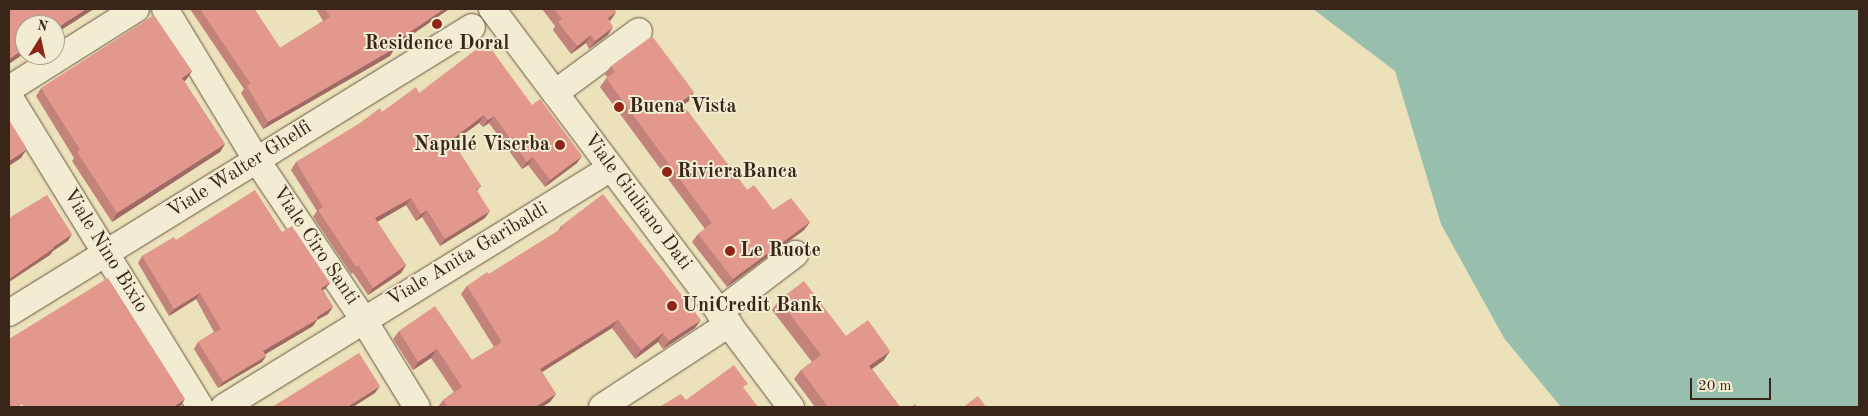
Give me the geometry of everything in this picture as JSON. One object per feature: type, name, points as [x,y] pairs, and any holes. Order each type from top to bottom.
[{"type":"street","points":[[9,89],[136,9]]},
{"type":"street","name":"Viale Ciro Santi","points":[[165,9],[256,159],[363,319],[417,407]]},
{"type":"street","name":"Viale Giuliano Dati","points":[[492,9],[792,407]]},
{"type":"street","name":"Viale Walter Ghelfi","points":[[9,313],[472,27]]},
{"type":"street","points":[[555,93],[639,31]]},
{"type":"street","name":"Viale Nino Bixio","points":[[9,96],[200,407]]},
{"type":"street","name":"Viale Anita Garibaldi","points":[[224,407],[363,319],[611,168]]},
{"type":"street","points":[[602,407],[724,318],[795,254]]},
{"type":"shaded area","points":[[1313,9],[1859,9],[1859,407],[1561,407],[1504,338],[1441,224],[1395,71]]},
{"type":"building","points":[[9,9],[86,9],[65,23],[65,15],[15,15],[15,55],[9,59]]},
{"type":"building","points":[[200,9],[254,9],[280,48],[330,17],[325,9],[444,9],[392,44],[395,48],[268,122],[247,86],[250,83]]},
{"type":"building","points":[[554,9],[614,9],[616,12],[608,18],[613,27],[595,41],[591,35],[577,46],[558,22],[562,19]]},
{"type":"building","points":[[154,15],[192,71],[182,78],[225,144],[117,213],[77,152],[80,150],[41,88]]},
{"type":"building","points":[[652,36],[694,92],[681,102],[747,190],[754,185],[773,210],[791,198],[810,222],[733,279],[698,234],[712,223],[606,78],[615,72],[611,66]]},
{"type":"building","points":[[486,42],[532,105],[540,99],[582,156],[550,180],[533,157],[527,162],[494,116],[488,120],[484,115],[451,140],[481,186],[476,189],[490,211],[445,239],[427,210],[421,214],[411,198],[375,218],[406,265],[373,288],[358,265],[356,267],[318,210],[323,207],[296,162],[360,123],[380,108],[382,112],[416,87],[419,93]]},
{"type":"building","points":[[9,120],[27,149],[9,161]]},
{"type":"building","points":[[255,190],[282,232],[292,226],[330,283],[321,288],[333,307],[317,317],[318,319],[263,351],[266,356],[223,382],[198,342],[221,329],[200,293],[174,309],[142,256],[174,237],[176,240]]},
{"type":"building","points":[[603,194],[701,320],[669,341],[663,333],[641,350],[618,320],[540,369],[556,394],[535,407],[448,407],[443,400],[462,387],[437,349],[418,362],[399,331],[435,306],[472,360],[502,342],[467,286],[487,272],[489,274],[563,228],[561,226]]},
{"type":"building","points":[[47,195],[72,234],[9,279],[9,218]]},
{"type":"building","points":[[108,278],[185,399],[173,407],[24,407],[22,404],[18,407],[9,407],[9,339]]},
{"type":"building","points":[[804,281],[846,336],[868,320],[890,351],[869,366],[900,407],[828,407],[801,370],[821,355],[779,300]]},
{"type":"building","points":[[359,353],[380,386],[347,407],[272,407]]},
{"type":"building","points":[[734,365],[748,384],[743,387],[758,407],[659,407],[681,394],[686,400]]},
{"type":"building","points":[[978,396],[986,407],[963,407]]},
{"type":"place","name":"Residence Doral","points":[[437,24]]},
{"type":"place","name":"Buena Vista","points":[[619,107]]},
{"type":"place","name":"Napulé Viserba","points":[[560,145]]},
{"type":"place","name":"RivieraBanca","points":[[667,172]]},
{"type":"place","name":"Le Ruote","points":[[730,251]]},
{"type":"place","name":"UniCredit Bank","points":[[672,306]]}]
